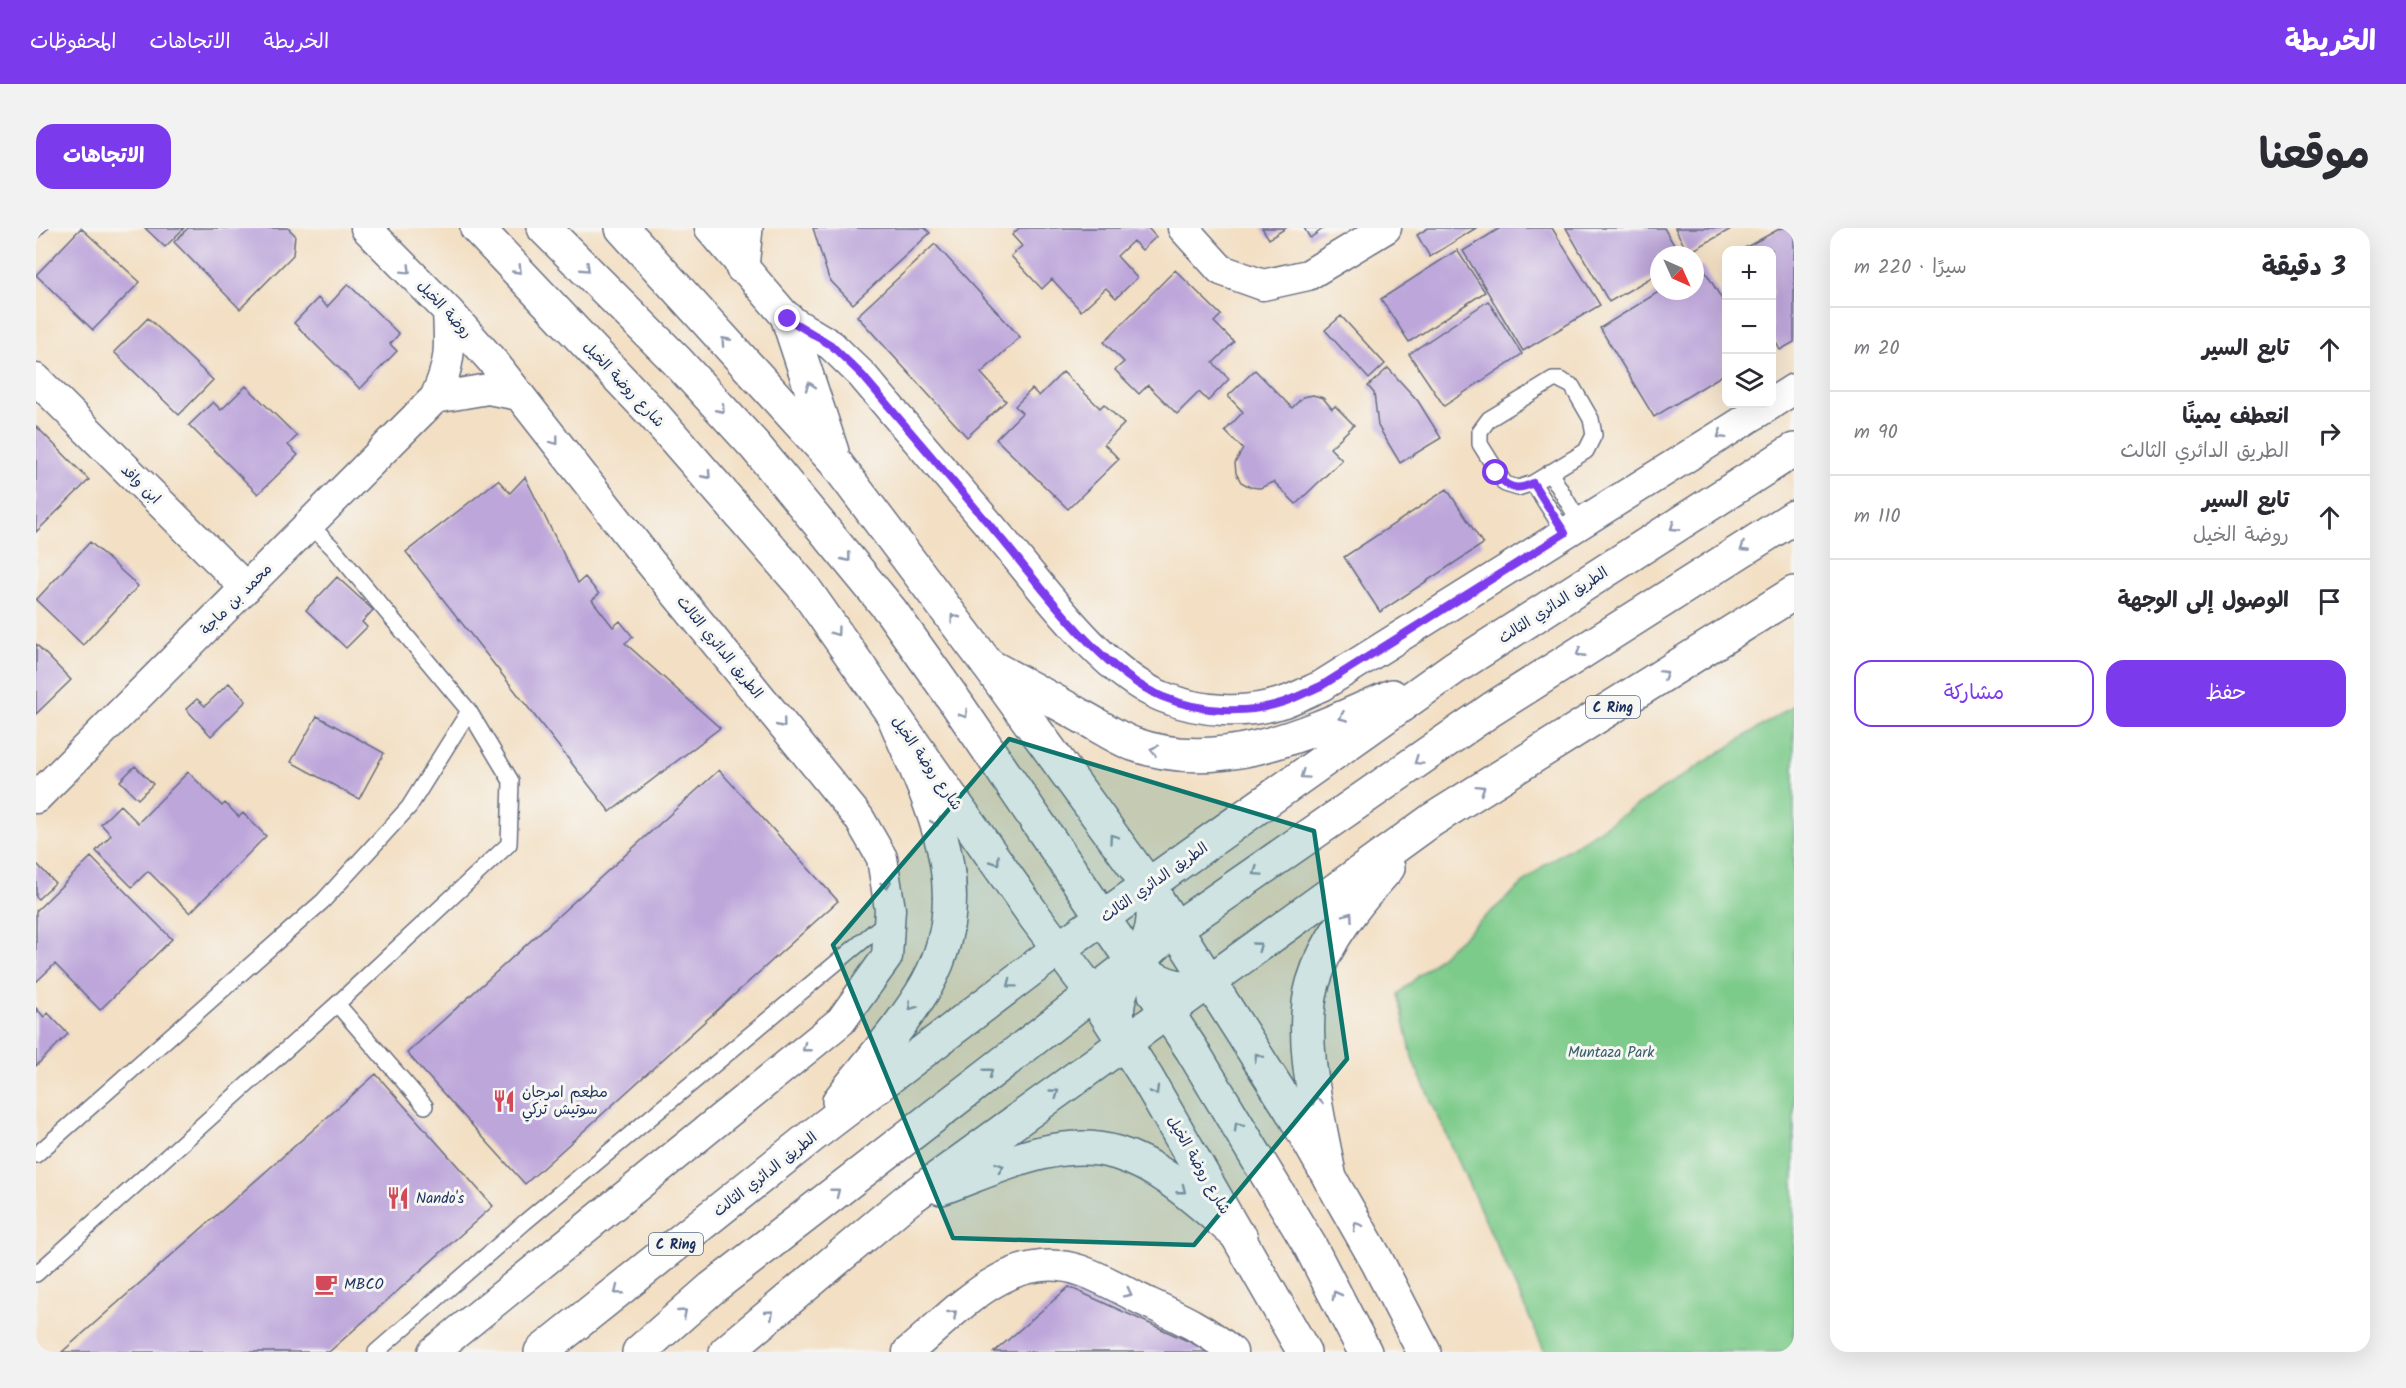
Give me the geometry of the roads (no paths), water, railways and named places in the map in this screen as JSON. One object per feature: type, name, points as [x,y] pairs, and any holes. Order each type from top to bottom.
[{"type":"main road","name":"شارع روضة الخيل","points":[[477,228],[653,414],[802,585],[1058,949],[1093,994],[1147,1078],[1241,1238],[1304,1352]]},
{"type":"main road","points":[[544,228],[676,360],[755,446],[891,611],[951,694],[1192,1050],[1310,1246],[1365,1352]]},
{"type":"main road","points":[[622,228],[835,462],[988,665],[1148,885],[1291,1110],[1377,1261],[1424,1352]]},
{"type":"main road","points":[[742,267],[746,228]]},
{"type":"main road","points":[[788,319],[835,462]]},
{"type":"main road","name":"الطريق الدائري الثالث","points":[[541,1352],[812,1136],[1058,949],[1454,668],[1794,450]]},
{"type":"main road","points":[[639,1352],[712,1288],[1093,994],[1134,965],[1176,928],[1492,709],[1794,517]]},
{"type":"main road","name":"C Ring","points":[[726,1352],[906,1201],[1432,820],[1794,593]]},
{"type":"main road","points":[[988,665],[1131,743],[1162,752],[1197,755],[1239,752],[1275,742],[1324,725],[1454,668]]},
{"type":"main road","points":[[812,1136],[900,1023],[926,985],[941,955],[949,923],[950,880],[943,846],[932,811],[891,710]]},
{"type":"main road","points":[[1330,1179],[1308,1037],[1309,1005],[1313,983],[1335,936],[1360,900],[1432,820]]},
{"type":"main road","points":[[1124,1042],[1117,1016],[1117,1003],[1123,986],[1147,945],[1152,931],[1153,906],[1148,885]]},
{"type":"main road","points":[[1058,949],[1080,940],[1100,941],[1118,951],[1156,980],[1171,986],[1191,987],[1210,981]]},
{"type":"main road","points":[[906,1201],[1033,1156],[1069,1149],[1104,1150],[1125,1155],[1154,1170],[1241,1238]]},
{"type":"street","name":"روضة الخيل","points":[[366,228],[448,311],[519,395]]},
{"type":"street","points":[[710,228],[788,319],[831,345],[862,375],[1083,634],[1111,662],[1138,683],[1161,696],[1214,710],[1251,710],[1284,702],[1321,686],[1763,408]]},
{"type":"street","points":[[1183,228],[1221,270],[1263,285],[1308,275],[1386,228]]},
{"type":"street","name":"محمد بن ماجة","points":[[36,798],[435,398],[450,355],[448,311]]},
{"type":"street","name":"ابن وافد","points":[[36,379],[246,588]]},
{"type":"street","points":[[435,398],[488,389],[519,395]]},
{"type":"street","points":[[1776,400],[1794,389]]},
{"type":"street","name":"الطريق الدائري الثالث","points":[[433,1352],[841,1021],[887,957],[889,919],[882,858],[859,818],[650,562],[519,395]]},
{"type":"street","points":[[908,1352],[992,1282],[1020,1270],[1050,1266],[1081,1270],[1205,1332],[1232,1352]]},
{"type":"lane","points":[[1560,380],[1572,386],[1576,392],[1591,419],[1594,435],[1586,451],[1550,472],[1533,483],[1518,488],[1505,484],[1480,444],[1480,431],[1488,419],[1547,382],[1560,380]]},
{"type":"lane","points":[[1550,472],[1573,528]]},
{"type":"lane","points":[[1533,483],[1573,528]]},
{"type":"lane","points":[[36,1274],[337,1004],[509,844],[511,781],[469,711],[334,549],[310,525]]},
{"type":"lane","points":[[36,1155],[323,901],[409,807],[469,711]]},
{"type":"lane","points":[[375,1352],[525,1222],[889,919]]},
{"type":"lane","points":[[337,1004],[425,1106]]},
{"type":"place","name":"مطعم امرجان سوتيش تركي","points":[[504,1101]]},
{"type":"place","name":"Nando's","points":[[398,1198]]},
{"type":"place","name":"MBCO","points":[[326,1284]]},
{"type":"park label","name":"Muntaza Park","points":[[1611,1052]]}]
